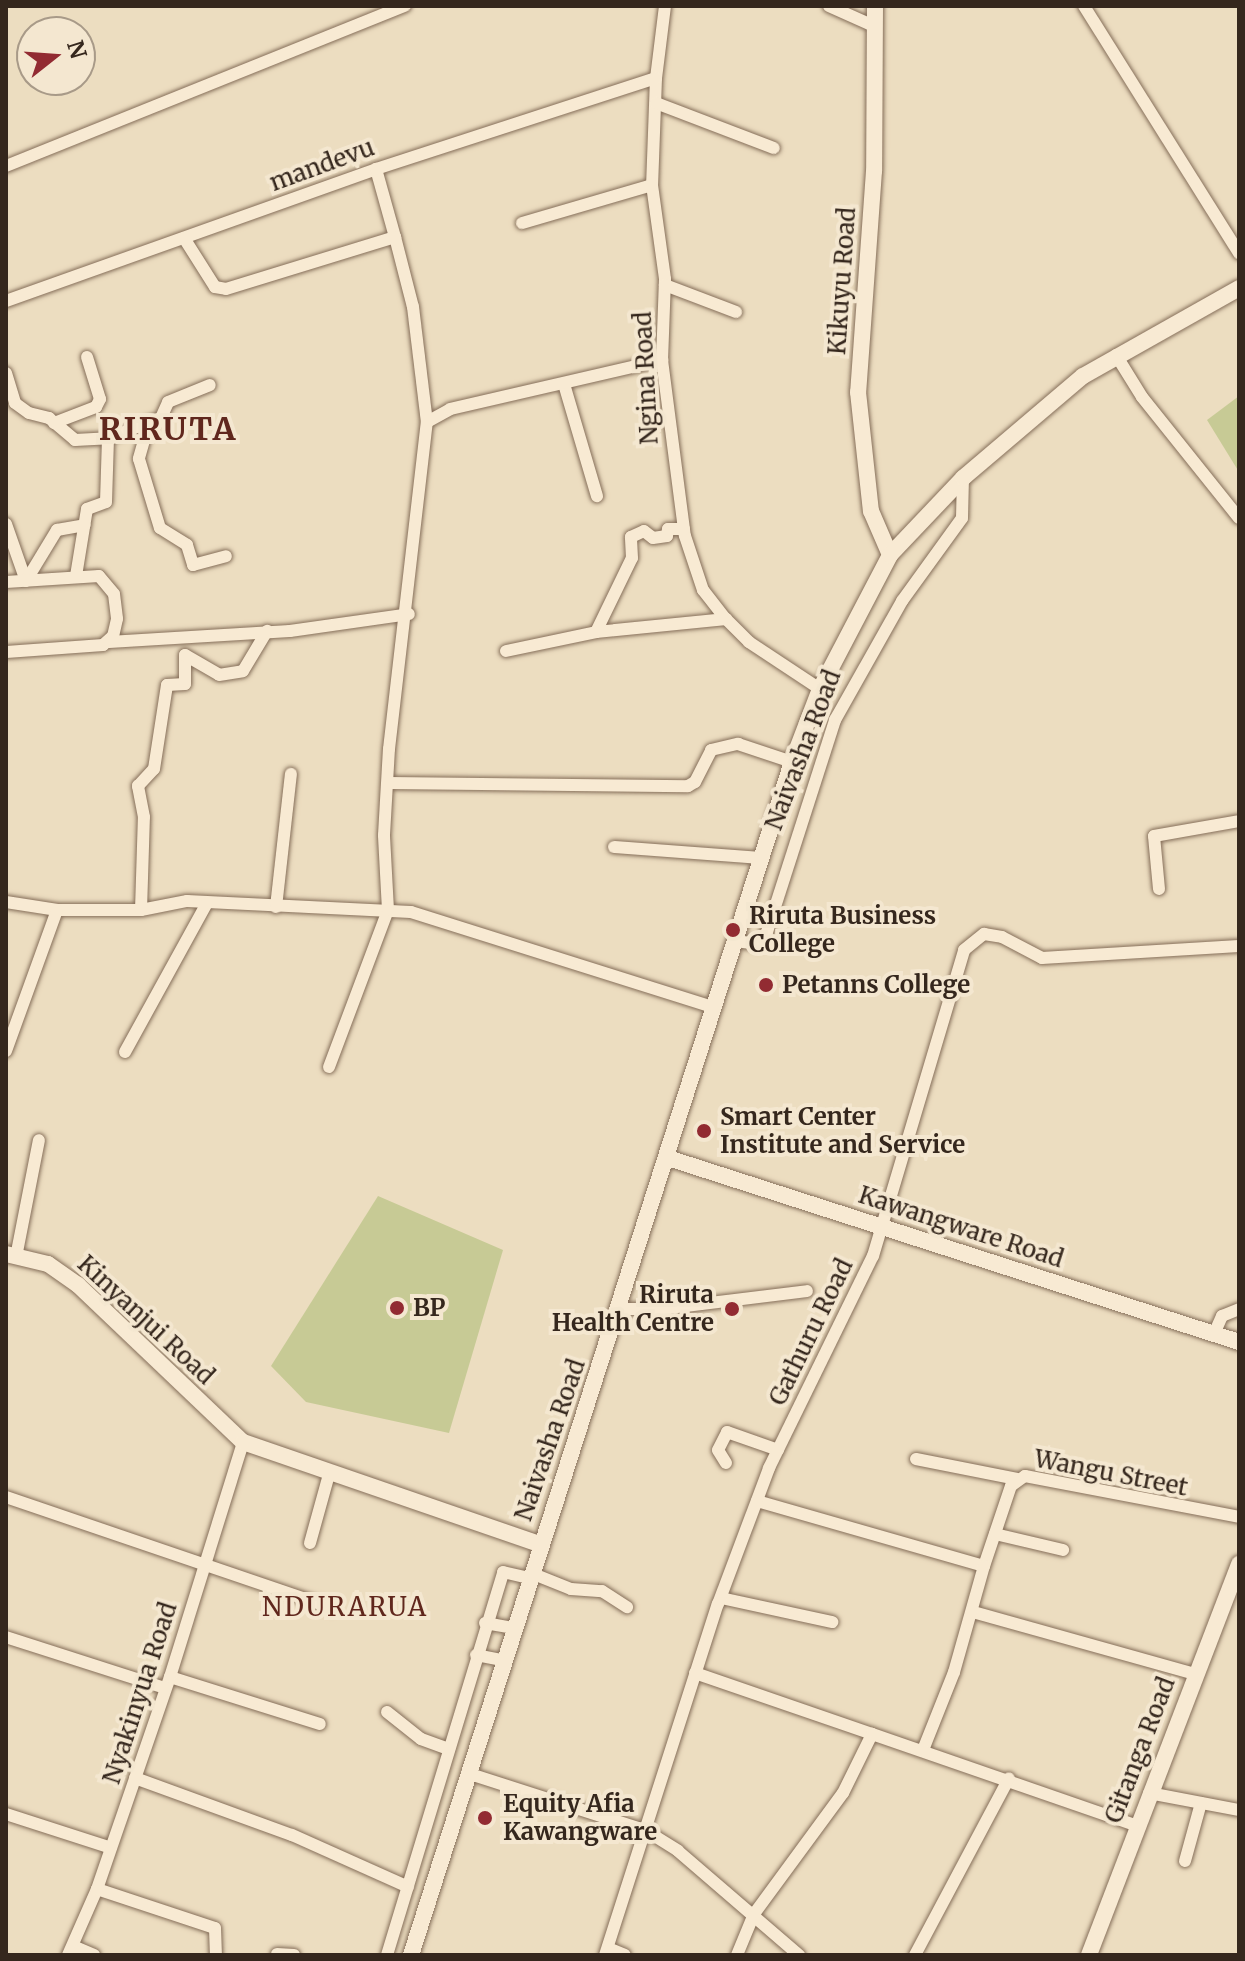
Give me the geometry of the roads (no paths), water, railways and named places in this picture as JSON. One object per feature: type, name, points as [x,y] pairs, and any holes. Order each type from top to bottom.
[{"type":"main road","name":"Kikuyu Road","points":[[875,6],[874,171],[858,392],[871,511],[890,555]]},
{"type":"main road","name":"Naivasha Road","points":[[411,1955],[477,1738],[620,1309],[792,762],[820,689],[890,555],[963,478],[1083,376],[1239,288]]},
{"type":"main road","name":"Kawangware Road","points":[[668,1158],[1239,1342]]},
{"type":"main road","name":"Kinyanjui Road","points":[[11,1256],[48,1264],[78,1285],[243,1442]]},
{"type":"main road","points":[[243,1442],[540,1544]]},
{"type":"main road","name":"Gitanga Road","points":[[1089,1955],[1239,1564]]},
{"type":"street","points":[[6,166],[405,6]]},
{"type":"street","name":"Ngina Road","points":[[665,6],[656,78],[652,185],[665,285],[662,360],[684,529],[703,590],[726,619],[749,642],[820,689]]},
{"type":"street","points":[[829,6],[874,26]]},
{"type":"street","points":[[1084,6],[1239,253]]},
{"type":"street","name":"mandevu","points":[[6,301],[376,169],[656,78]]},
{"type":"street","points":[[656,103],[774,148]]},
{"type":"street","points":[[329,1067],[388,910],[384,835],[389,749],[409,614],[427,422],[413,307],[376,169]]},
{"type":"street","points":[[522,223],[652,185]]},
{"type":"street","points":[[184,238],[215,287],[226,289],[395,237]]},
{"type":"street","points":[[665,285],[736,312]]},
{"type":"street","points":[[1116,355],[1142,397],[1239,518]]},
{"type":"street","points":[[54,423],[96,407],[100,399],[87,357]]},
{"type":"street","points":[[427,422],[450,409],[662,360]]},
{"type":"street","points":[[6,373],[15,403],[54,423],[75,440],[108,438],[149,423],[161,418],[168,402],[210,385]]},
{"type":"street","points":[[564,384],[597,496]]},
{"type":"street","points":[[149,423],[139,459],[160,528],[187,545],[193,565],[226,556]]},
{"type":"street","points":[[76,576],[87,509],[106,502],[108,438]]},
{"type":"street","name":"Naivasha Road","points":[[735,941],[759,944],[767,932],[788,855],[849,689],[942,539],[962,518],[963,478]]},
{"type":"street","points":[[6,524],[26,581]]},
{"type":"street","points":[[26,581],[57,530],[85,525]]},
{"type":"street","points":[[596,632],[632,558],[631,537],[644,531],[653,538],[667,536],[668,529],[684,529]]},
{"type":"street","points":[[6,582],[99,576],[114,594],[117,619],[109,642]]},
{"type":"street","points":[[6,652],[267,631],[409,614]]},
{"type":"street","points":[[506,651],[596,632],[726,619]]},
{"type":"street","points":[[141,910],[144,817],[138,786],[154,769],[167,685],[185,684],[185,655],[219,675],[243,671],[267,631]]},
{"type":"street","points":[[389,783],[688,786],[695,782],[711,750],[738,744],[792,762]]},
{"type":"street","points":[[276,907],[291,774]]},
{"type":"street","points":[[1159,889],[1154,836],[1239,821]]},
{"type":"street","points":[[614,847],[788,855]]},
{"type":"street","points":[[6,902],[57,910],[141,910],[207,903],[411,912],[713,1007]]},
{"type":"street","points":[[125,1052],[207,903]]},
{"type":"street","points":[[6,1051],[57,910]]},
{"type":"street","name":"Gathuru Road","points":[[607,1951],[721,1598],[778,1450],[861,1284],[907,1145],[942,1010],[973,941],[984,934],[1002,937],[1051,958],[1239,946]]},
{"type":"street","points":[[11,1256],[39,1140]]},
{"type":"street","points":[[620,1309],[661,1309],[807,1291]]},
{"type":"street","points":[[1214,1334],[1222,1316],[1239,1309]]},
{"type":"street","points":[[726,1463],[718,1450],[727,1432],[778,1450]]},
{"type":"street","name":"Nyakinyua Road","points":[[71,1951],[97,1889],[135,1778],[243,1442]]},
{"type":"street","points":[[916,1459],[1017,1479]]},
{"type":"street","points":[[310,1543],[330,1471]]},
{"type":"street","name":"Wangu Street","points":[[923,1750],[973,1612],[995,1534],[1017,1479],[1037,1477],[1239,1517]]},
{"type":"street","points":[[6,1497],[204,1568],[332,1608]]},
{"type":"street","points":[[757,1501],[984,1566]]},
{"type":"street","points":[[995,1534],[1063,1550]]},
{"type":"street","points":[[387,1955],[485,1623],[503,1572],[509,1569],[571,1589],[602,1591],[627,1607]]},
{"type":"street","points":[[721,1598],[832,1622]]},
{"type":"street","points":[[973,1612],[1195,1674]]},
{"type":"street","points":[[485,1623],[513,1628]]},
{"type":"street","points":[[6,1637],[320,1724]]},
{"type":"street","points":[[476,1655],[502,1660]]},
{"type":"street","points":[[695,1673],[1009,1778],[1137,1826]]},
{"type":"street","points":[[387,1712],[421,1739],[449,1749]]},
{"type":"street","points":[[453,1734],[477,1738]]},
{"type":"street","points":[[737,1955],[754,1914],[843,1793],[872,1734]]},
{"type":"street","points":[[135,1778],[292,1835],[408,1887]]},
{"type":"street","points":[[915,1955],[1009,1778]]},
{"type":"street","points":[[439,1781],[464,1781],[645,1830],[754,1914],[799,1955]]},
{"type":"street","points":[[1149,1793],[1239,1810]]},
{"type":"street","points":[[1185,1861],[1201,1803]]},
{"type":"street","points":[[6,1814],[111,1848]]},
{"type":"street","points":[[419,1852],[441,1858]]},
{"type":"street","points":[[97,1889],[215,1928],[216,1955]]},
{"type":"street","points":[[402,1905],[424,1912]]},
{"type":"street","points":[[71,1951],[94,1955]]},
{"type":"street","points":[[607,1951],[625,1955]]},
{"type":"street","points":[[277,1954],[294,1955]]},
{"type":"place","name":"Riruta Business College","points":[[733,930]]},
{"type":"place","name":"Petanns College","points":[[766,985]]},
{"type":"place","name":"Smart Center Institute and Service","points":[[704,1131]]},
{"type":"place","name":"BP","points":[[397,1308]]},
{"type":"place","name":"Riruta Health Centre","points":[[732,1309]]},
{"type":"place","name":"Equity Afia Kawangware","points":[[485,1818]]},
{"type":"district","name":"RIRUTA","points":[[168,429]]},
{"type":"district","name":"NDURARUA","points":[[345,1607]]}]
